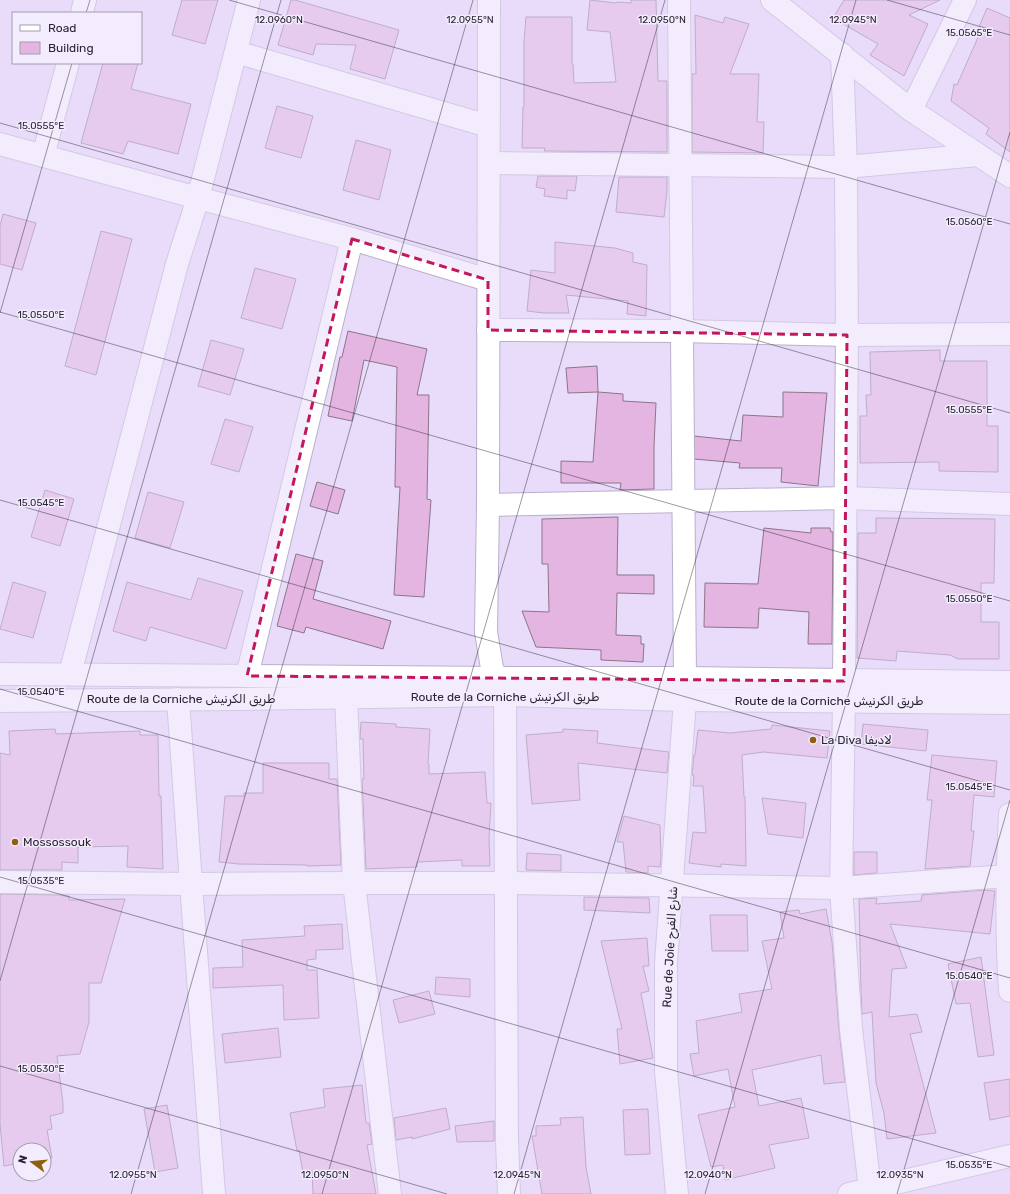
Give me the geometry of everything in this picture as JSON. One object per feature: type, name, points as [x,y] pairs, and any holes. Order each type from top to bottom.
[{"type":"street","points":[[82,12],[85,0]]},
{"type":"street","points":[[70,674],[177,264],[198,198],[249,0]]},
{"type":"street","points":[[489,0],[488,505],[486,632],[492,668],[501,687],[506,883],[507,1133],[509,1194]]},
{"type":"street","points":[[679,0],[680,331],[685,678]]},
{"type":"street","points":[[772,0],[911,110],[1010,176]]},
{"type":"street","points":[[911,110],[966,0]]},
{"type":"street","points":[[236,52],[488,126]]},
{"type":"street","points":[[842,54],[846,167],[847,335],[841,888],[851,1029],[870,1189]]},
{"type":"street","points":[[43,156],[68,64]]},
{"type":"street","points":[[0,144],[352,239],[488,280]]},
{"type":"street","points":[[489,163],[846,167],[978,155]]},
{"type":"street","points":[[247,676],[352,239]]},
{"type":"street","points":[[488,330],[680,331],[847,335],[1010,334]]},
{"type":"street","points":[[488,505],[846,498],[1010,504]]},
{"type":"street","name":"Route de la Corniche طريق الكرنيش","points":[[0,674],[247,676],[501,687],[685,700],[1010,682]]},
{"type":"street","name":"Route de la Corniche طريق الكرنيش","points":[[0,701],[346,697],[501,687],[685,678],[1010,703]]},
{"type":"street","points":[[346,697],[354,882],[390,1194]]},
{"type":"street","points":[[178,699],[214,1194]]},
{"type":"street","name":"Rue de Joie شارع الفرح","points":[[678,1194],[666,1071],[666,963],[673,885],[685,700]]},
{"type":"street","points":[[1010,814],[1007,876],[1007,950],[1010,991]]},
{"type":"street","points":[[0,882],[191,884],[354,882],[506,883],[841,888],[1007,876]]},
{"type":"street","points":[[849,1194],[1010,1156]]},
{"type":"highlighted area","points":[[352,239],[488,280],[488,330],[847,335],[844,681],[247,676]]},
{"type":"building","points":[[182,0],[218,0],[205,44],[172,35]]},
{"type":"building","points":[[291,0],[399,30],[385,79],[350,69],[356,45],[316,44],[313,55],[278,45]]},
{"type":"building","points":[[590,0],[631,3],[631,0],[656,0],[658,81],[667,81],[667,152],[544,151],[545,148],[522,148],[524,107],[524,41],[526,17],[572,17],[572,64],[574,83],[616,82],[610,32],[587,30]]},
{"type":"building","points":[[844,0],[940,0],[909,15],[928,24],[904,76],[870,55],[878,44],[833,18]]},
{"type":"building","points":[[987,8],[1010,18],[1010,152],[986,134],[989,128],[951,101],[954,84],[957,85],[979,35],[976,34]]},
{"type":"building","points":[[695,15],[723,23],[725,17],[749,24],[730,74],[759,74],[757,122],[764,122],[763,153],[692,152],[692,74],[696,74]]},
{"type":"building","points":[[103,64],[138,64],[131,89],[191,104],[178,154],[128,141],[123,154],[81,143]]},
{"type":"building","points":[[277,106],[313,116],[301,158],[265,148]]},
{"type":"building","points":[[356,140],[391,150],[379,200],[343,190]]},
{"type":"building","points":[[538,176],[577,176],[575,191],[567,190],[567,199],[544,196],[545,189],[536,187]]},
{"type":"building","points":[[619,177],[667,177],[664,217],[616,212]]},
{"type":"building","points":[[3,214],[36,223],[22,270],[0,264],[0,226]]},
{"type":"building","points":[[101,231],[132,239],[96,375],[65,366]]},
{"type":"building","points":[[555,242],[615,248],[633,253],[633,262],[647,265],[646,316],[627,314],[628,301],[566,295],[569,313],[527,311],[531,270],[555,273]]},
{"type":"building","points":[[255,268],[296,279],[282,329],[241,318]]},
{"type":"building","points":[[348,331],[427,349],[417,395],[429,395],[427,499],[431,500],[424,597],[394,595],[400,487],[395,487],[397,367],[364,360],[352,421],[328,416],[340,357],[342,357]]},
{"type":"building","points":[[211,340],[244,349],[230,395],[198,386]]},
{"type":"building","points":[[940,350],[940,361],[987,361],[987,426],[998,426],[998,472],[939,471],[939,462],[860,463],[860,416],[867,416],[866,395],[871,395],[870,352]]},
{"type":"building","points":[[597,366],[598,392],[568,393],[566,368]]},
{"type":"building","points":[[598,392],[623,394],[623,401],[656,403],[654,489],[620,490],[621,483],[561,483],[561,461],[593,462]]},
{"type":"building","points":[[783,392],[827,393],[818,486],[781,482],[782,468],[739,468],[740,463],[694,459],[694,436],[741,441],[743,415],[783,417]]},
{"type":"building","points":[[225,419],[253,427],[239,472],[211,464]]},
{"type":"building","points":[[317,482],[345,490],[338,514],[310,506]]},
{"type":"building","points":[[45,490],[74,499],[60,546],[31,537]]},
{"type":"building","points":[[148,492],[184,502],[170,548],[135,538]]},
{"type":"building","points":[[618,517],[617,575],[654,575],[654,594],[617,593],[616,635],[641,636],[641,644],[644,644],[643,662],[601,660],[601,650],[536,647],[522,611],[549,612],[548,564],[542,564],[542,519]]},
{"type":"building","points":[[876,518],[995,519],[994,583],[981,583],[981,622],[999,622],[999,659],[958,659],[950,655],[897,651],[896,661],[857,658],[858,533],[876,533]]},
{"type":"building","points":[[764,528],[811,533],[811,528],[830,528],[831,532],[833,532],[832,644],[808,644],[809,612],[759,608],[758,628],[704,627],[705,583],[758,584]]},
{"type":"building","points":[[296,554],[323,561],[313,599],[391,621],[383,649],[306,627],[304,633],[277,626]]},
{"type":"building","points":[[198,578],[243,591],[226,649],[150,627],[146,641],[113,631],[127,582],[191,600]]},
{"type":"building","points":[[13,582],[46,592],[33,638],[0,629]]},
{"type":"building","points":[[361,722],[396,724],[396,727],[430,729],[428,764],[429,774],[485,772],[487,803],[491,803],[489,838],[490,866],[462,866],[462,860],[417,862],[417,867],[366,869],[362,779],[364,779],[363,739],[360,739]]},
{"type":"building","points":[[863,724],[928,730],[926,751],[861,744]]},
{"type":"building","points":[[772,725],[830,731],[827,758],[763,752],[742,755],[745,797],[746,866],[721,864],[721,867],[689,863],[693,832],[706,833],[703,786],[693,786],[694,775],[692,775],[698,730],[730,733],[771,729]]},
{"type":"building","points":[[55,729],[56,734],[140,731],[140,735],[158,735],[159,796],[161,796],[163,869],[127,867],[128,846],[78,847],[78,863],[62,862],[62,870],[0,870],[0,753],[10,755],[9,731]]},
{"type":"building","points":[[563,729],[598,731],[597,743],[669,752],[667,773],[578,763],[580,800],[532,804],[526,735],[563,732]]},
{"type":"building","points":[[932,755],[997,761],[994,797],[974,795],[971,831],[974,831],[970,866],[925,869],[932,800],[927,800]]},
{"type":"building","points":[[263,763],[329,763],[329,779],[337,779],[341,865],[307,866],[219,862],[225,796],[244,796],[244,793],[263,793]]},
{"type":"building","points":[[762,798],[806,803],[803,838],[768,834]]},
{"type":"building","points":[[624,816],[660,825],[660,867],[648,866],[648,873],[626,872],[623,842],[617,842]]},
{"type":"building","points":[[854,852],[877,852],[877,873],[854,875]]},
{"type":"building","points":[[527,853],[561,855],[561,871],[526,870]]},
{"type":"building","points":[[984,890],[995,891],[990,934],[890,924],[907,968],[892,969],[889,1017],[917,1014],[922,1032],[910,1034],[936,1133],[887,1139],[884,1113],[876,1083],[872,1012],[862,1014],[859,899],[877,898],[876,904],[921,901],[922,895]]},
{"type":"building","points":[[0,894],[63,895],[69,896],[69,900],[125,899],[101,983],[89,983],[89,1022],[80,1054],[57,1056],[63,1113],[50,1116],[52,1129],[47,1130],[49,1142],[12,1142],[12,1164],[4,1166],[0,1124]]},
{"type":"building","points":[[584,897],[649,898],[650,913],[584,910]]},
{"type":"building","points":[[826,909],[832,942],[845,1082],[824,1084],[821,1055],[752,1070],[759,1106],[801,1098],[809,1138],[769,1145],[775,1168],[725,1180],[723,1165],[711,1167],[698,1115],[735,1107],[728,1069],[694,1076],[690,1054],[699,1053],[696,1021],[742,1012],[739,994],[772,989],[762,941],[784,938],[780,912],[799,910],[800,914]]},
{"type":"building","points":[[710,915],[747,915],[748,951],[712,951]]},
{"type":"building","points":[[342,924],[343,949],[316,950],[316,959],[307,960],[307,970],[317,970],[319,1018],[284,1020],[283,985],[213,988],[213,968],[243,967],[242,940],[305,936],[304,926]]},
{"type":"building","points":[[647,938],[649,966],[643,966],[649,991],[641,993],[653,1058],[620,1064],[617,1029],[622,1029],[601,941]]},
{"type":"building","points":[[981,957],[994,1055],[978,1057],[970,1003],[956,1004],[948,964]]},
{"type":"building","points":[[436,977],[470,979],[470,997],[435,994]]},
{"type":"building","points":[[429,991],[435,1014],[399,1023],[393,1000]]},
{"type":"building","points":[[278,1028],[281,1057],[225,1063],[222,1034]]},
{"type":"building","points":[[1010,1079],[1010,1116],[990,1120],[984,1083]]},
{"type":"building","points":[[362,1085],[366,1123],[369,1123],[372,1144],[367,1145],[376,1194],[313,1194],[312,1171],[303,1173],[299,1150],[297,1151],[290,1113],[325,1107],[323,1089]]},
{"type":"building","points":[[167,1105],[178,1168],[155,1172],[144,1109]]},
{"type":"building","points":[[446,1108],[450,1129],[412,1139],[412,1137],[396,1140],[394,1118]]},
{"type":"building","points":[[648,1109],[650,1154],[625,1155],[623,1110]]},
{"type":"building","points":[[583,1117],[586,1167],[591,1194],[542,1194],[532,1136],[536,1136],[536,1126],[561,1125],[560,1118]]},
{"type":"building","points":[[494,1121],[494,1141],[457,1142],[455,1126]]},
{"type":"place","name":"La Diva لاديفا","points":[[813,740]]},
{"type":"place","name":"Mossossouk","points":[[15,842]]}]
